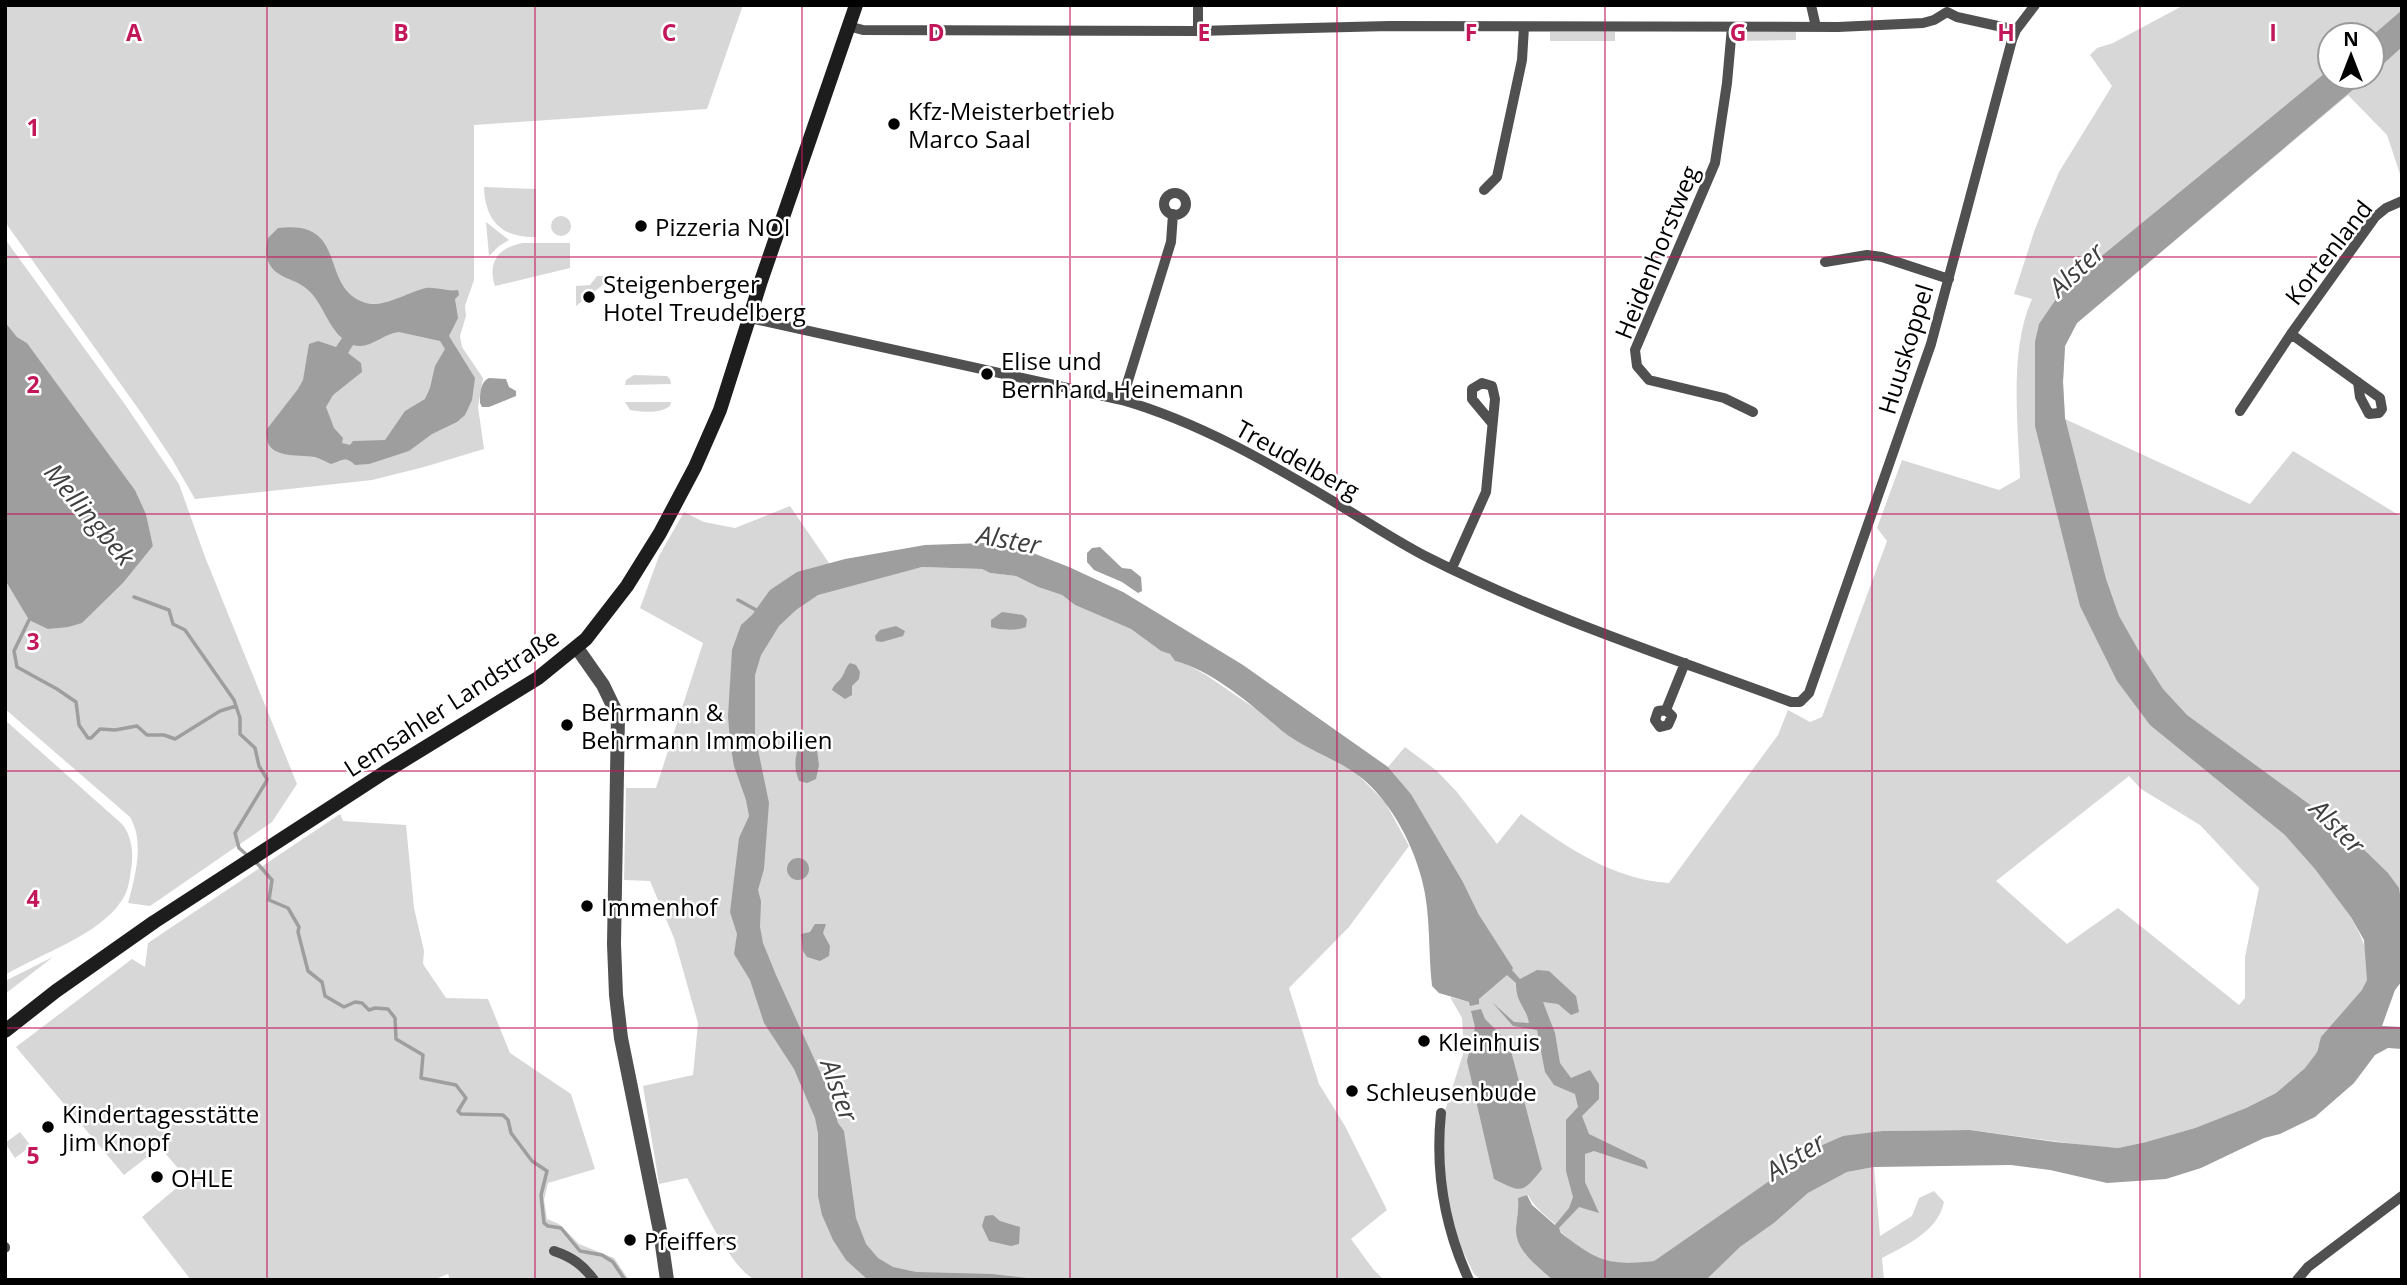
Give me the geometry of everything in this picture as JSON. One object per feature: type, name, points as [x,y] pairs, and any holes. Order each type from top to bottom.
[{"type":"main road","name":"Lemsahler Landstraße","points":[[5,1031],[126,941],[385,772],[528,685],[577,648],[627,586],[685,487],[726,396],[856,5]]},
{"type":"street","points":[[1198,5],[1198,31]]},
{"type":"street","points":[[1811,5],[1816,27]]},
{"type":"street","name":"Huuskoppel","points":[[1800,702],[1809,693],[1921,374],[2016,30],[2035,5]]},
{"type":"street","points":[[848,26],[863,30],[1198,31],[1389,26],[1816,27],[1923,23],[1934,20],[1949,8],[1957,17],[2016,30]]},
{"type":"street","points":[[1484,190],[1497,177],[1522,60],[1524,27]]},
{"type":"street","name":"Heidenhorstweg","points":[[1731,27],[1727,83],[1715,163],[1635,350],[1637,366],[1649,380],[1724,398],[1753,412]]},
{"type":"street","name":"Kortenland","points":[[2240,411],[2291,334],[2375,217],[2386,208],[2402,201]]},
{"type":"street","points":[[1122,400],[1171,242],[1173,214]]},
{"type":"street","points":[[1825,262],[1867,255],[1882,257],[1949,279]]},
{"type":"street","name":"Treudelberg","points":[[750,318],[1122,400],[1161,411],[1194,425],[1335,502],[1396,540],[1534,606],[1791,702],[1800,702]]},
{"type":"street","name":"Kortenland","points":[[2291,334],[2358,382]]},
{"type":"street","points":[[1452,568],[1486,492],[1492,423]]},
{"type":"street","points":[[577,648],[609,695],[620,725],[614,944],[617,1014],[660,1231],[667,1280]]},
{"type":"street","points":[[1666,710],[1685,663]]},
{"type":"street","points":[[1441,1112],[1438,1147],[1447,1223],[1469,1280]]},
{"type":"street","points":[[2297,1280],[2308,1267],[2402,1196]]},
{"type":"street","points":[[554,1251],[567,1255],[584,1266],[594,1280]]},
{"type":"shaded area","points":[[5,5],[743,5],[707,109],[474,125],[474,280],[465,306],[466,316],[460,336],[462,347],[483,378],[478,407],[484,449],[372,480],[195,499],[142,414],[5,222]]},
{"type":"shaded area","points":[[2184,5],[2402,5],[2402,180],[2387,135],[2348,95],[2077,323],[2065,346],[2063,382],[2065,419],[2250,504],[2293,451],[2402,517],[2402,901],[2351,917],[2367,956],[2368,972],[2364,987],[2353,1005],[2318,1046],[2317,1052],[2305,1068],[2276,1093],[2195,1128],[2118,1148],[1970,1130],[1882,1131],[1818,1147],[1654,1261],[1616,1262],[1585,1252],[1563,1234],[1528,1195],[1518,1198],[1517,1238],[1529,1259],[1553,1280],[1481,1280],[1474,1274],[1454,1233],[1444,1178],[1443,1117],[1464,1051],[1462,1018],[1450,997],[1469,1002],[1479,915],[1463,882],[1411,794],[1388,767],[1405,747],[1437,771],[1457,792],[1497,844],[1521,814],[1555,838],[1609,868],[1648,880],[1669,883],[1778,735],[1788,710],[1810,722],[1822,717],[1887,541],[1877,528],[1902,460],[1999,490],[2020,478],[2018,363],[2020,341],[2032,299],[2014,294],[2035,229],[2059,172],[2112,86],[2090,55],[2097,48],[2113,43]],"holes":[[[2129,776],[2141,789],[2200,825],[2259,888],[2245,957],[2245,998],[2239,1005],[2118,908],[2067,944],[1996,881]]]},
{"type":"shaded area","points":[[1796,31],[1796,40],[1736,41],[1745,32]]},
{"type":"shaded area","points":[[1550,32],[1615,32],[1615,41],[1550,41]]},
{"type":"shaded area","points":[[484,187],[536,189],[536,237],[514,234],[498,225],[488,209]]},
{"type":"shaded area","points":[[557,216],[565,216],[571,226],[565,236],[557,236],[551,230],[551,222]]},
{"type":"shaded area","points":[[486,222],[509,240],[489,256]]},
{"type":"shaded area","points":[[5,239],[179,484],[205,557],[297,784],[272,822],[150,906],[128,903],[136,871],[138,848],[135,827],[130,817],[5,709],[5,580],[29,620],[82,623],[123,583],[153,546],[146,514],[135,490],[27,343],[17,337],[5,322]]},
{"type":"shaded area","points":[[523,243],[570,243],[570,268],[495,286],[493,270],[497,257],[507,248]]},
{"type":"shaded area","points":[[597,276],[614,276],[576,306],[576,286],[590,285]]},
{"type":"shaded area","points":[[634,375],[667,376],[671,384],[625,385],[626,380]]},
{"type":"shaded area","points":[[625,402],[671,402],[666,409],[651,412],[630,410]]},
{"type":"shaded area","points":[[790,506],[829,563],[908,570],[922,567],[982,569],[990,573],[1016,576],[1131,629],[1161,651],[1170,654],[1175,661],[1206,675],[1266,716],[1283,731],[1355,772],[1385,802],[1409,846],[1349,927],[1289,988],[1319,1084],[1345,1126],[1387,1210],[1351,1239],[1384,1280],[755,1280],[745,1273],[726,1249],[687,1178],[659,1184],[643,1086],[693,1075],[698,1023],[674,938],[650,881],[624,880],[626,788],[656,788],[703,643],[640,608],[659,556],[684,512],[704,522],[735,528]]},
{"type":"shaded area","points":[[5,720],[122,824],[130,840],[132,858],[126,893],[99,924],[85,934],[5,975]]},
{"type":"shaded area","points":[[340,814],[343,821],[406,825],[414,908],[424,951],[423,964],[446,998],[488,999],[510,1053],[571,1094],[595,1169],[548,1183],[544,1200],[547,1219],[559,1224],[579,1244],[614,1258],[629,1280],[450,1280],[448,1274],[433,1280],[191,1280],[142,1217],[187,1179],[160,1147],[124,1175],[16,1047],[132,959],[145,967],[148,943]]},
{"type":"shaded area","points":[[53,957],[5,994],[5,981]]},
{"type":"shaded area","points":[[20,1132],[31,1146],[15,1158],[5,1143]]},
{"type":"shaded area","points":[[1874,1167],[1880,1236],[1912,1216],[1919,1198],[1934,1191],[1944,1202],[1941,1212],[1928,1229],[1882,1258],[1884,1280],[1707,1279],[1740,1247],[1774,1223],[1808,1193],[1847,1172]]},
{"type":"water","points":[[2402,10],[2402,47],[2386,61],[2386,24]]},
{"type":"water","points":[[2316,80],[2316,91],[2351,91],[2077,323],[2065,346],[2063,382],[2065,418],[2106,579],[2119,616],[2163,689],[2187,715],[2328,818],[2388,873],[2399,888],[2402,981],[2395,990],[2382,1026],[2402,1027],[2402,1049],[2388,1048],[2375,1055],[2354,1083],[2315,1117],[2201,1168],[2166,1179],[2107,1183],[2050,1170],[2011,1165],[1874,1167],[1847,1172],[1808,1193],[1774,1223],[1740,1247],[1706,1280],[1553,1280],[1529,1259],[1517,1238],[1518,1198],[1527,1195],[1532,1205],[1555,1225],[1569,1208],[1573,1197],[1566,1171],[1566,1120],[1578,1107],[1575,1094],[1554,1085],[1545,1072],[1537,1030],[1513,1026],[1492,1002],[1514,1022],[1529,1023],[1518,996],[1516,983],[1507,975],[1479,999],[1479,1004],[1470,1006],[1469,1002],[1439,993],[1432,986],[1425,893],[1418,865],[1397,820],[1378,794],[1355,773],[1290,736],[1217,680],[1175,661],[1170,654],[1161,651],[1131,629],[1016,576],[990,573],[982,569],[922,567],[818,595],[779,626],[761,655],[755,675],[755,735],[769,803],[764,869],[758,890],[761,901],[760,927],[763,943],[776,975],[832,1098],[838,1123],[844,1131],[856,1218],[866,1244],[878,1258],[893,1267],[916,1272],[992,1274],[1044,1280],[868,1280],[846,1260],[822,1215],[818,1196],[818,1133],[815,1118],[794,1069],[764,1023],[750,980],[734,954],[737,934],[730,912],[739,838],[749,816],[730,742],[728,716],[732,650],[741,625],[770,590],[797,572],[845,559],[925,545],[984,543],[1015,546],[1123,592],[1243,665],[1388,767],[1411,794],[1512,970],[1520,979],[1537,970],[1549,971],[1576,996],[1579,1012],[1571,1015],[1558,1004],[1543,1002],[1555,1033],[1560,1063],[1571,1078],[1590,1070],[1599,1084],[1599,1099],[1582,1116],[1589,1134],[1645,1161],[1648,1169],[1594,1151],[1585,1154],[1585,1182],[1599,1213],[1579,1207],[1559,1228],[1561,1233],[1594,1255],[1614,1262],[1654,1261],[1818,1147],[1843,1136],[1882,1131],[1970,1130],[2118,1148],[2195,1128],[2276,1093],[2305,1068],[2317,1052],[2321,1037],[2362,990],[2367,980],[2364,940],[2351,917],[2315,869],[2285,835],[2150,725],[2117,681],[2080,606],[2035,426],[2035,342],[2039,324],[2065,286]]},
{"type":"water","points":[[278,228],[300,228],[315,234],[324,243],[341,282],[350,294],[370,304],[386,302],[426,288],[458,290],[459,295],[455,299],[458,318],[449,336],[475,378],[472,400],[465,415],[409,451],[369,464],[355,465],[346,459],[331,464],[315,457],[275,451],[267,439],[267,429],[303,380],[309,344],[318,341],[336,347],[342,338],[307,289],[273,269],[268,262],[268,238]],"holes":[[[399,332],[440,341],[445,349],[435,366],[425,399],[405,411],[385,440],[353,441],[350,445],[342,443],[343,438],[334,428],[326,407],[333,395],[362,372],[361,363],[348,353],[353,345],[371,344]]]},
{"type":"water","points":[[5,322],[17,337],[27,343],[135,490],[146,514],[153,546],[123,583],[82,623],[68,627],[48,629],[29,620],[5,580]]},
{"type":"water","points":[[489,378],[506,379],[509,387],[516,391],[516,396],[489,407],[482,407],[481,389]]},
{"type":"water","points":[[1100,547],[1122,568],[1131,569],[1141,577],[1142,591],[1138,593],[1122,582],[1094,570],[1087,562],[1087,553],[1092,548]]},
{"type":"water","points":[[1002,612],[1023,615],[1027,619],[1026,627],[1009,630],[991,627],[991,620]]},
{"type":"water","points":[[896,626],[905,631],[903,636],[876,641],[875,636],[880,630]]},
{"type":"water","points":[[850,663],[856,665],[860,672],[859,679],[852,686],[852,695],[845,699],[832,690]]},
{"type":"water","points":[[809,739],[816,743],[819,765],[816,779],[807,783],[799,781],[796,761],[801,741]]},
{"type":"water","points":[[798,858],[806,861],[809,869],[806,877],[798,880],[790,877],[787,869],[790,861]]},
{"type":"water","points":[[815,924],[826,924],[823,933],[830,946],[829,956],[820,961],[807,957],[803,951],[801,934],[810,932]]},
{"type":"water","points":[[1481,1009],[1485,1019],[1504,1038],[1506,1051],[1511,1051],[1542,1169],[1521,1189],[1494,1179],[1467,1061],[1475,1027],[1471,1011]]},
{"type":"water","points":[[993,1215],[1000,1221],[1020,1227],[1019,1244],[1011,1246],[989,1241],[982,1226],[985,1216]]},
{"type":"waterway","name":"Mellingbek","points":[[134,597],[169,610],[173,624],[185,630],[234,700],[240,718],[240,734],[255,748],[259,766],[267,779],[235,833],[239,848],[247,855]]},
{"type":"waterway","points":[[738,600],[758,611]]},
{"type":"waterway","points":[[29,620],[14,651],[17,667],[76,702],[79,725],[88,738],[100,729],[115,730],[137,726],[147,735],[164,735],[175,739],[220,711],[236,706]]},
{"type":"waterway","name":"Mellingbek","points":[[256,862],[272,880],[269,900],[288,908],[299,927],[308,971],[322,982],[325,996],[344,1007],[355,1002],[362,1003],[369,1010],[388,1009],[395,1018],[396,1039],[423,1055],[421,1078],[456,1085],[466,1098],[458,1111],[461,1114],[503,1115],[508,1120],[511,1133],[532,1161],[547,1171],[541,1195],[544,1223],[561,1228],[580,1251],[602,1255],[613,1262],[625,1280]]},
{"type":"place","name":"Kfz-Meisterbetrieb Marco Saal","points":[[894,124]]},
{"type":"place","name":"Pizzeria NOI","points":[[641,226]]},
{"type":"place","name":"Steigenberger Hotel Treudelberg","points":[[589,297]]},
{"type":"place","name":"Elise und Bernhard Heinemann","points":[[987,374]]},
{"type":"place","name":"Behrmann & Behrmann Immobilien","points":[[567,725]]},
{"type":"place","name":"Immenhof","points":[[587,906]]},
{"type":"place","name":"Kleinhuis","points":[[1424,1041]]},
{"type":"place","name":"Schleusenbude","points":[[1352,1091]]},
{"type":"place","name":"Kindertagesstätte Jim Knopf","points":[[48,1127]]},
{"type":"place","name":"OHLE","points":[[157,1177]]},
{"type":"place","name":"Pfeiffers","points":[[630,1240]]},
{"type":"water label","name":"Alster","points":[[2076,269]]},
{"type":"water label","name":"Alster","points":[[1009,539]]},
{"type":"water label","name":"Alster","points":[[2338,826]]},
{"type":"water label","name":"Alster","points":[[840,1090]]},
{"type":"water label","name":"Alster","points":[[1795,1156]]}]
